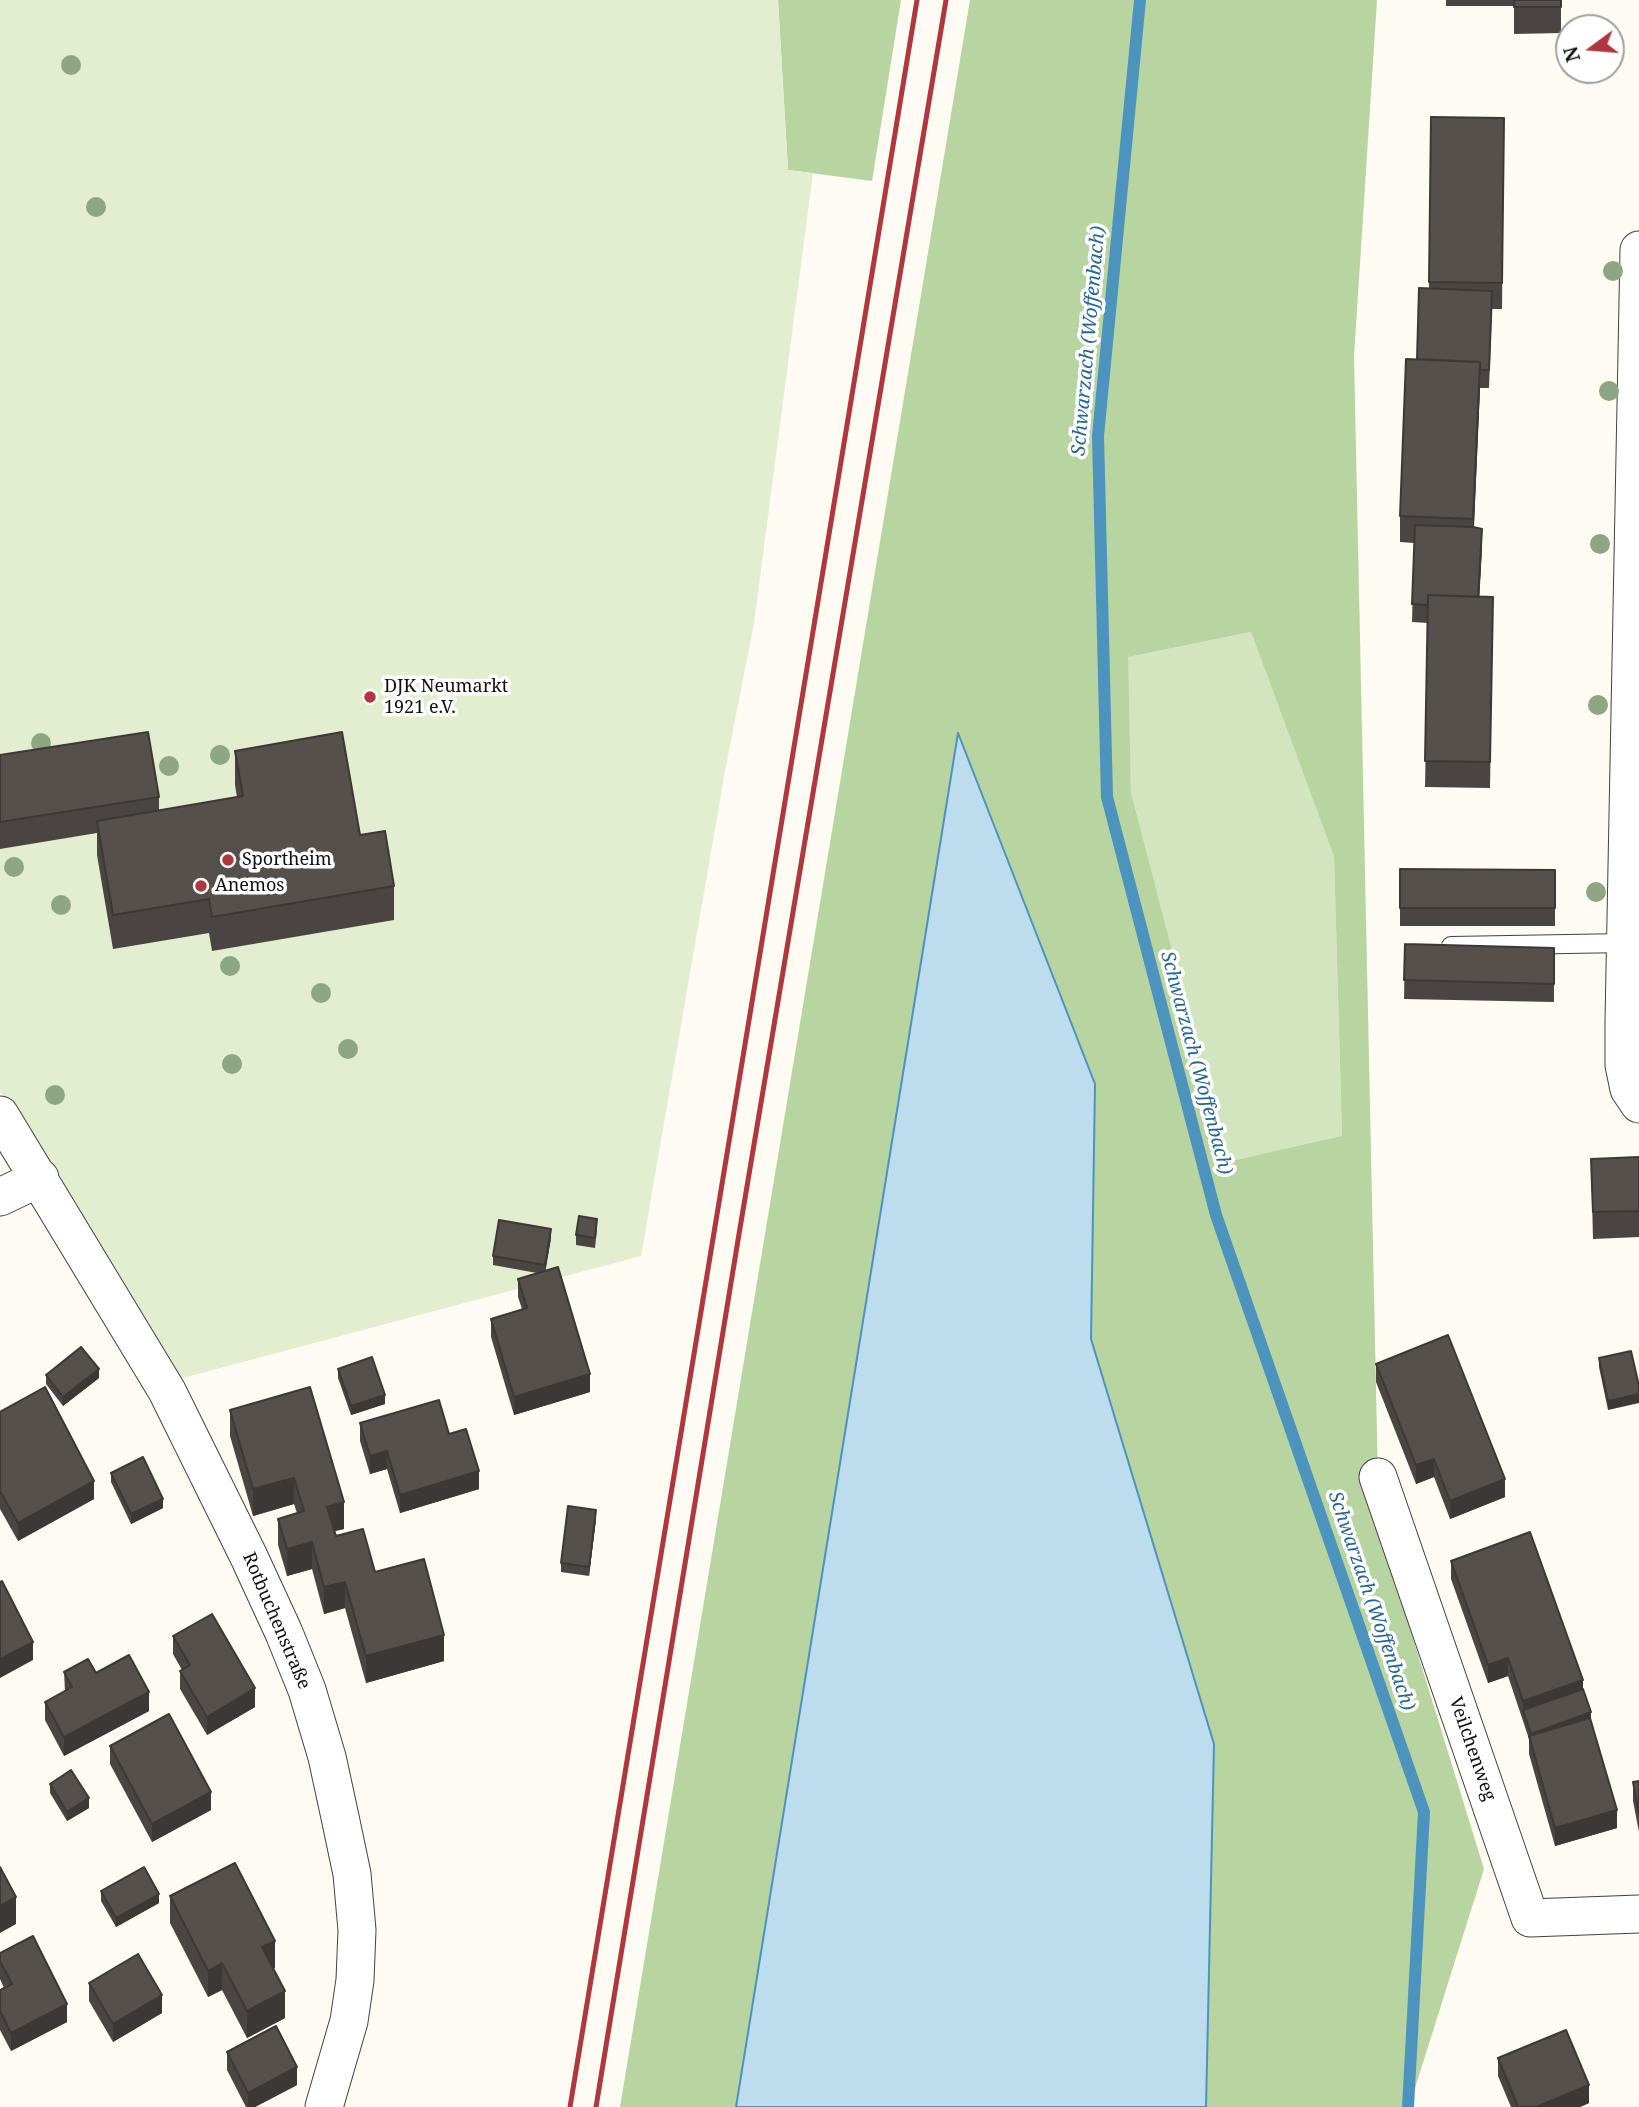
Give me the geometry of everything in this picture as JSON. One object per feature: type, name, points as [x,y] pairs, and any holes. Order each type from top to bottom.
[{"type":"street","points":[[1639,250],[1624,1065],[1629,1089],[1639,1104]]},
{"type":"street","name":"Rotbuchenstraße","points":[[0,1115],[167,1391],[249,1557],[307,1690],[327,1757],[340,1817],[352,1874],[358,1930],[349,2021],[324,2107]]},
{"type":"street","points":[[0,1197],[40,1178]]},
{"type":"street","name":"Veilchenweg","points":[[1378,1477],[1530,1918],[1639,1914]]},
{"type":"lane","points":[[1428,947],[1625,943]]},
{"type":"green space","name":"DJK Neumarkt 1921 e.V.","points":[[0,0],[778,0],[788,170],[813,173],[754,623],[725,771],[641,1256],[175,1380],[0,1091]]},
{"type":"green space","points":[[778,0],[901,0],[872,181],[788,170]]},
{"type":"green space","points":[[970,0],[1377,0],[1354,356],[1379,1528],[1484,1869],[1409,2107],[1206,2107],[1214,1744],[1091,1339],[1095,1084],[958,735],[736,2107],[620,2107]],"holes":[[[1251,632],[1334,857],[1342,1136],[1227,1162],[1131,792],[1128,657]]]},
{"type":"green space","points":[[1251,632],[1334,857],[1342,1137],[1227,1162],[1131,792],[1127,657]]},
{"type":"water","points":[[958,733],[1095,1084],[1091,1339],[1214,1744],[1206,2107],[736,2107]]},
{"type":"building","points":[[1514,0],[1561,0],[1561,7],[1514,7]]},
{"type":"building","points":[[1431,117],[1504,118],[1502,283],[1429,282]]},
{"type":"building","points":[[1419,288],[1492,291],[1489,370],[1480,370],[1480,362],[1417,359]]},
{"type":"building","points":[[1406,359],[1480,362],[1473,519],[1400,516]]},
{"type":"building","points":[[1415,525],[1482,529],[1478,597],[1428,595],[1428,605],[1412,604]]},
{"type":"building","points":[[1428,595],[1493,597],[1490,762],[1425,761]]},
{"type":"building","points":[[148,732],[159,797],[0,822],[0,755]]},
{"type":"building","name":"Sportheim","points":[[342,732],[360,835],[385,831],[394,886],[212,917],[209,899],[113,915],[97,821],[243,796],[235,751]]},
{"type":"building","points":[[1400,869],[1555,870],[1555,908],[1400,908]]},
{"type":"building","points":[[1405,944],[1554,948],[1554,984],[1404,980]]},
{"type":"building","points":[[1639,1157],[1639,1211],[1593,1212],[1591,1159]]},
{"type":"building","points":[[579,1216],[597,1219],[595,1238],[576,1235]]},
{"type":"building","points":[[499,1220],[551,1229],[545,1265],[493,1256]]},
{"type":"building","points":[[558,1267],[590,1374],[514,1397],[491,1319],[527,1308],[518,1279]]},
{"type":"building","points":[[1448,1335],[1505,1479],[1450,1501],[1434,1459],[1416,1465],[1376,1364]]},
{"type":"building","points":[[81,1347],[99,1369],[63,1397],[46,1375]]},
{"type":"building","points":[[1631,1351],[1639,1394],[1608,1401],[1599,1358]]},
{"type":"building","points":[[372,1357],[385,1395],[351,1406],[338,1369]]},
{"type":"building","points":[[45,1387],[94,1481],[18,1523],[0,1491],[0,1412]]},
{"type":"building","points":[[310,1387],[344,1502],[327,1507],[336,1536],[363,1529],[375,1572],[424,1559],[444,1635],[366,1656],[345,1582],[324,1587],[312,1542],[287,1549],[278,1519],[304,1511],[294,1478],[253,1489],[230,1410]]},
{"type":"building","points":[[439,1400],[449,1434],[466,1429],[479,1471],[400,1495],[387,1451],[370,1456],[360,1423]]},
{"type":"building","points":[[143,1457],[163,1499],[131,1514],[111,1473]]},
{"type":"building","points":[[568,1506],[596,1510],[589,1567],[561,1563]]},
{"type":"building","points":[[1530,1532],[1583,1680],[1523,1701],[1508,1658],[1488,1665],[1451,1561]]},
{"type":"building","points":[[2,1581],[33,1642],[0,1659],[0,1582]]},
{"type":"building","points":[[212,1614],[255,1688],[207,1717],[180,1671],[190,1665],[173,1636]]},
{"type":"building","points":[[129,1655],[149,1692],[64,1737],[45,1702],[72,1687],[64,1672],[88,1659],[96,1673]]},
{"type":"building","points":[[1583,1689],[1591,1712],[1531,1734],[1523,1710]]},
{"type":"building","points":[[169,1714],[211,1792],[152,1824],[110,1746]]},
{"type":"building","points":[[1590,1718],[1617,1810],[1555,1828],[1529,1736]]},
{"type":"building","points":[[71,1770],[89,1798],[67,1812],[50,1784]]},
{"type":"building","points":[[1639,1781],[1639,1814],[1633,1782]]},
{"type":"building","points":[[235,1863],[275,1941],[262,1947],[285,1991],[247,2011],[222,1963],[208,1971],[170,1896]]},
{"type":"building","points":[[0,1867],[16,1897],[0,1906]]},
{"type":"building","points":[[144,1867],[159,1894],[116,1918],[101,1891]]},
{"type":"building","points":[[33,1936],[67,2004],[11,2033],[0,2011],[0,1990],[12,1984],[0,1961],[0,1953]]},
{"type":"building","points":[[138,1954],[162,1995],[113,2024],[89,1983]]},
{"type":"building","points":[[276,2026],[297,2067],[248,2093],[227,2052]]},
{"type":"building","points":[[1566,2030],[1589,2085],[1536,2107],[1518,2107],[1498,2058]]},
{"type":"waterway","name":"Schwarzach (Woffenbach)","points":[[1140,0],[1098,436],[1107,797],[1216,1215],[1424,1812],[1408,2107]]},
{"type":"railway","points":[[570,2107],[917,0]]},
{"type":"railway","points":[[596,2107],[946,0]]},
{"type":"place","name":"DJK Neumarkt 1921 e.V.","points":[[370,697]]},
{"type":"place","name":"Sportheim","points":[[228,860]]},
{"type":"place","name":"Anemos","points":[[201,886]]}]
